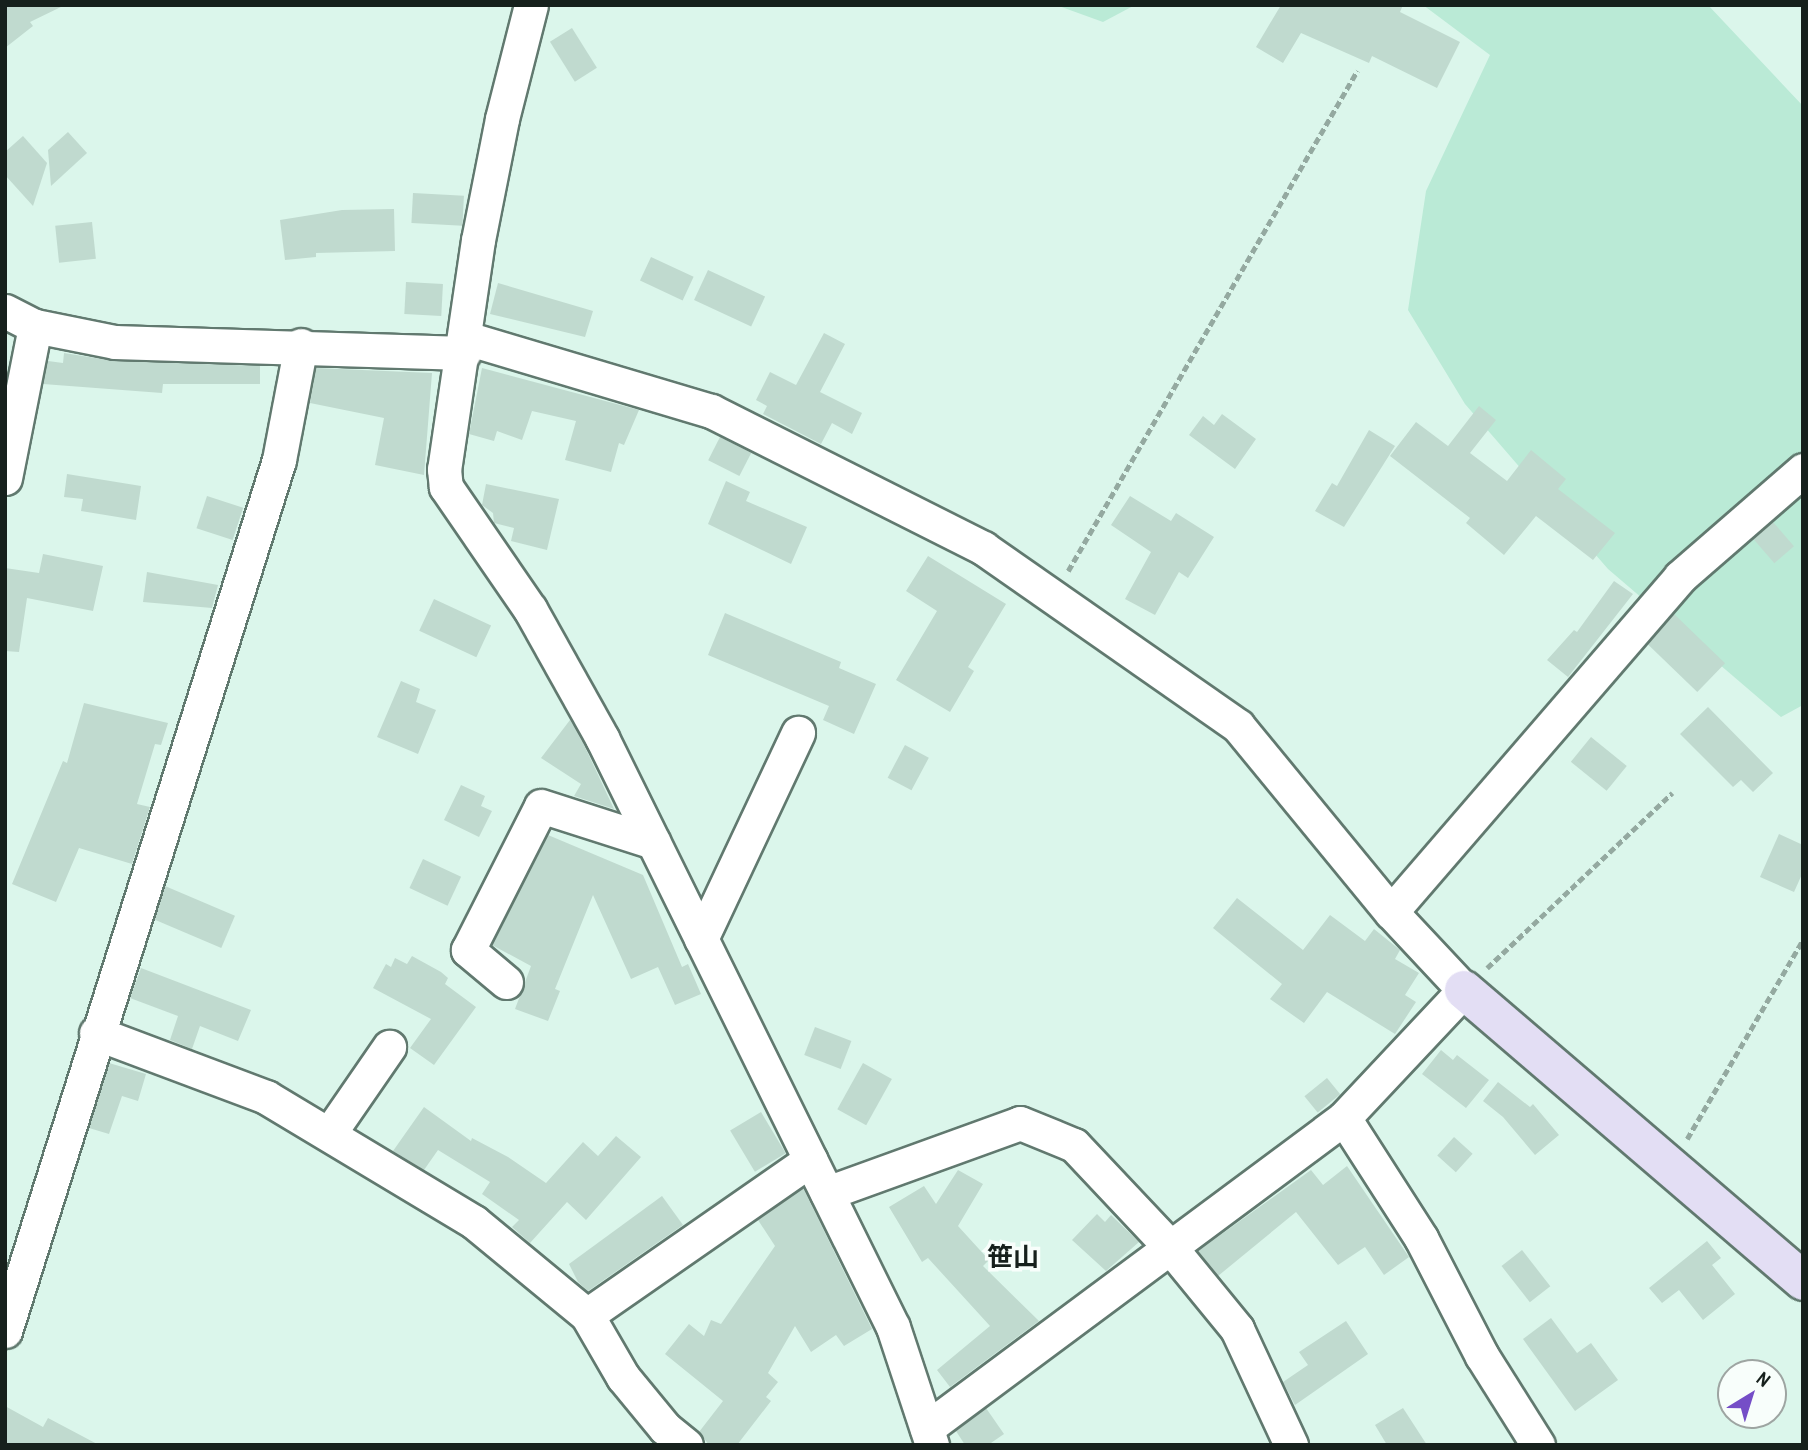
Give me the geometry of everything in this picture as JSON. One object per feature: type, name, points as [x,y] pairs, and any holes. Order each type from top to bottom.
[{"type":"street","points":[[531,5],[486,199],[444,469],[446,487],[530,609],[653,842],[893,1327],[930,1437],[1170,1247],[1344,1118],[1464,990]]},
{"type":"street","points":[[5,311],[35,326],[115,342],[465,345],[711,411],[984,548],[1238,726],[1391,912],[1464,990],[1803,1280]]},
{"type":"street","points":[[5,478],[35,326]]},
{"type":"street","points":[[5,1331],[96,1033],[279,460],[301,345]]},
{"type":"street","points":[[1391,912],[1680,577],[1803,470]]},
{"type":"street","points":[[701,939],[798,733]]},
{"type":"street","points":[[506,982],[468,950],[541,806],[653,842]]},
{"type":"street","points":[[96,1033],[266,1097],[474,1222],[586,1315],[623,1377],[665,1428],[686,1445]]},
{"type":"street","points":[[329,1134],[389,1047]]},
{"type":"street","points":[[1344,1118],[1421,1238],[1482,1356],[1538,1445]]},
{"type":"street","points":[[827,1192],[1020,1123],[1074,1145],[1170,1247],[1237,1329],[1291,1445]]},
{"type":"street","points":[[586,1315],[810,1160]]},
{"type":"path","points":[[1054,596],[1357,71]]},
{"type":"path","points":[[1464,990],[1672,793]]},
{"type":"path","points":[[1671,1167],[1803,940]]},
{"type":"green space","points":[[1056,5],[1135,5],[1103,22]]},
{"type":"green space","points":[[1423,5],[1708,5],[1803,106],[1803,705],[1781,717],[1608,569],[1465,404],[1408,310],[1426,191],[1490,55]]},
{"type":"building","points":[[5,5],[65,5],[30,22],[33,26],[5,48]]},
{"type":"building","points":[[1281,5],[1403,5],[1400,12],[1460,42],[1437,88],[1372,56],[1369,63],[1301,33],[1283,63],[1256,47]]},
{"type":"building","points":[[572,28],[597,68],[575,82],[550,42]]},
{"type":"building","points":[[68,132],[87,153],[51,186],[48,150]]},
{"type":"building","points":[[23,136],[47,163],[33,206],[5,175],[5,152]]},
{"type":"building","points":[[413,193],[464,196],[462,226],[411,223]]},
{"type":"building","points":[[394,209],[395,251],[316,253],[316,257],[285,260],[280,220],[342,210]]},
{"type":"building","points":[[92,222],[96,259],[59,263],[55,226]]},
{"type":"building","points":[[651,257],[694,277],[683,300],[640,281]]},
{"type":"building","points":[[708,270],[765,297],[751,327],[694,300]]},
{"type":"building","points":[[406,282],[443,284],[441,316],[404,314]]},
{"type":"building","points":[[498,283],[593,311],[585,337],[490,314]]},
{"type":"building","points":[[824,333],[845,344],[820,392],[862,413],[852,434],[832,423],[821,444],[763,414],[767,406],[756,400],[770,372],[796,385]]},
{"type":"building","points":[[64,353],[114,361],[260,366],[260,384],[163,384],[162,393],[43,384],[48,361],[63,363]]},
{"type":"building","points":[[316,368],[432,373],[424,475],[375,465],[384,418],[310,403]]},
{"type":"building","points":[[482,368],[639,410],[624,445],[619,443],[611,472],[565,460],[576,421],[532,411],[522,440],[497,431],[494,441],[469,434]]},
{"type":"building","points":[[1479,406],[1496,420],[1470,453],[1507,481],[1531,450],[1566,479],[1558,489],[1615,533],[1593,560],[1536,516],[1504,555],[1466,523],[1470,518],[1390,456],[1416,422],[1448,446]]},
{"type":"building","points":[[1222,414],[1256,439],[1235,469],[1189,435],[1203,416],[1214,425]]},
{"type":"building","points":[[1369,430],[1395,446],[1344,527],[1315,511],[1332,483],[1337,486]]},
{"type":"building","points":[[720,437],[751,453],[739,476],[708,460]]},
{"type":"building","points":[[67,474],[141,486],[136,520],[81,511],[83,499],[64,497]]},
{"type":"building","points":[[726,481],[750,492],[746,501],[807,527],[791,564],[708,524]]},
{"type":"building","points":[[486,484],[559,499],[547,550],[511,541],[514,528],[494,523],[493,513],[482,505]]},
{"type":"building","points":[[207,496],[243,508],[233,540],[196,528]]},
{"type":"building","points":[[1130,496],[1171,521],[1176,513],[1214,537],[1188,578],[1179,572],[1155,615],[1125,599],[1151,552],[1111,525]]},
{"type":"building","points":[[1773,522],[1794,546],[1774,563],[1753,539]]},
{"type":"building","points":[[43,554],[103,566],[93,611],[27,598],[19,652],[5,651],[5,568],[39,573]]},
{"type":"building","points":[[928,556],[1006,604],[968,667],[974,671],[950,712],[896,680],[937,611],[906,591]]},
{"type":"building","points":[[147,572],[218,585],[212,608],[143,602]]},
{"type":"building","points":[[1614,581],[1633,594],[1568,677],[1547,660],[1574,630],[1577,632]]},
{"type":"building","points":[[434,599],[491,626],[476,657],[419,631]]},
{"type":"building","points":[[725,613],[841,662],[839,668],[876,684],[854,734],[823,720],[829,706],[708,655]]},
{"type":"building","points":[[1674,614],[1725,663],[1697,692],[1646,643]]},
{"type":"building","points":[[401,681],[420,689],[416,702],[436,710],[418,754],[377,737]]},
{"type":"building","points":[[84,703],[168,723],[161,745],[155,744],[137,804],[150,807],[132,864],[79,848],[56,902],[12,884],[63,761],[67,763]]},
{"type":"building","points":[[1708,707],[1773,773],[1753,792],[1741,780],[1733,787],[1680,734]]},
{"type":"building","points":[[570,720],[614,809],[574,796],[581,784],[541,758]]},
{"type":"building","points":[[1591,737],[1627,766],[1607,791],[1571,762]]},
{"type":"building","points":[[905,745],[929,758],[911,790],[888,778]]},
{"type":"building","points":[[461,785],[485,796],[481,806],[492,811],[479,837],[444,820]]},
{"type":"building","points":[[1779,834],[1803,845],[1803,872],[1794,892],[1760,877]]},
{"type":"building","points":[[548,835],[643,875],[682,967],[688,964],[701,994],[675,1005],[658,967],[631,979],[593,895],[555,989],[560,991],[548,1021],[515,1009],[531,966],[492,945]]},
{"type":"building","points":[[423,859],[461,877],[448,906],[409,888]]},
{"type":"building","points":[[165,886],[235,916],[221,948],[151,918]]},
{"type":"building","points":[[1237,898],[1303,950],[1330,915],[1365,941],[1374,929],[1400,950],[1395,959],[1419,973],[1405,995],[1416,1002],[1395,1034],[1327,992],[1304,1023],[1270,999],[1282,984],[1213,928]]},
{"type":"building","points":[[412,956],[441,972],[448,978],[445,984],[476,1007],[434,1065],[410,1048],[431,1019],[373,988],[386,964],[391,967],[395,958],[407,964]]},
{"type":"building","points":[[141,968],[251,1010],[238,1041],[200,1026],[192,1049],[170,1040],[178,1016],[130,998]]},
{"type":"building","points":[[815,1027],[851,1041],[841,1069],[804,1055]]},
{"type":"building","points":[[1441,1050],[1453,1060],[1457,1055],[1489,1080],[1466,1108],[1422,1074]]},
{"type":"building","points":[[109,1063],[146,1074],[138,1101],[122,1096],[109,1134],[89,1128]]},
{"type":"building","points":[[863,1063],[892,1079],[866,1125],[837,1109]]},
{"type":"building","points":[[1327,1078],[1340,1094],[1318,1113],[1304,1096]]},
{"type":"building","points":[[1498,1082],[1530,1107],[1533,1104],[1559,1135],[1535,1155],[1503,1117],[1483,1101]]},
{"type":"building","points":[[424,1107],[471,1141],[472,1138],[508,1157],[546,1183],[583,1142],[598,1156],[616,1136],[641,1157],[586,1220],[567,1202],[530,1243],[512,1227],[519,1220],[482,1194],[490,1182],[438,1150],[424,1170],[393,1151]]},
{"type":"building","points":[[761,1112],[786,1153],[755,1172],[730,1131]]},
{"type":"building","points":[[1454,1137],[1473,1154],[1456,1172],[1437,1156]]},
{"type":"building","points":[[1347,1166],[1409,1257],[1384,1275],[1365,1247],[1338,1265],[1296,1212],[1218,1276],[1198,1251],[1311,1170],[1323,1185]]},
{"type":"building","points":[[958,1170],[983,1184],[958,1226],[989,1260],[983,1266],[1039,1321],[950,1387],[937,1370],[990,1326],[928,1258],[922,1262],[889,1207],[924,1186],[936,1204]]},
{"type":"building","points":[[803,1188],[872,1329],[844,1346],[836,1335],[811,1352],[795,1326],[768,1373],[778,1382],[766,1397],[771,1401],[737,1445],[709,1445],[699,1432],[723,1401],[665,1354],[689,1324],[704,1336],[711,1320],[721,1324],[775,1246],[758,1220]]},
{"type":"building","points":[[662,1196],[683,1225],[588,1291],[578,1282],[569,1264]]},
{"type":"building","points":[[1097,1214],[1105,1222],[1111,1215],[1139,1242],[1106,1271],[1072,1240]]},
{"type":"building","points":[[1707,1241],[1721,1258],[1712,1265],[1735,1294],[1703,1320],[1679,1290],[1662,1303],[1649,1288]]},
{"type":"building","points":[[1522,1250],[1550,1286],[1530,1302],[1502,1266]]},
{"type":"building","points":[[1551,1318],[1577,1353],[1591,1343],[1618,1380],[1575,1411],[1523,1339]]},
{"type":"building","points":[[1346,1321],[1368,1354],[1295,1405],[1283,1382],[1308,1365],[1299,1352]]},
{"type":"building","points":[[5,1406],[43,1427],[48,1418],[99,1445],[5,1445]]},
{"type":"building","points":[[986,1408],[1004,1434],[988,1445],[965,1445],[956,1431]]},
{"type":"building","points":[[1403,1408],[1427,1445],[1387,1445],[1375,1425]]},
{"type":"district","name":"笹山","points":[[1013,1257]]}]
